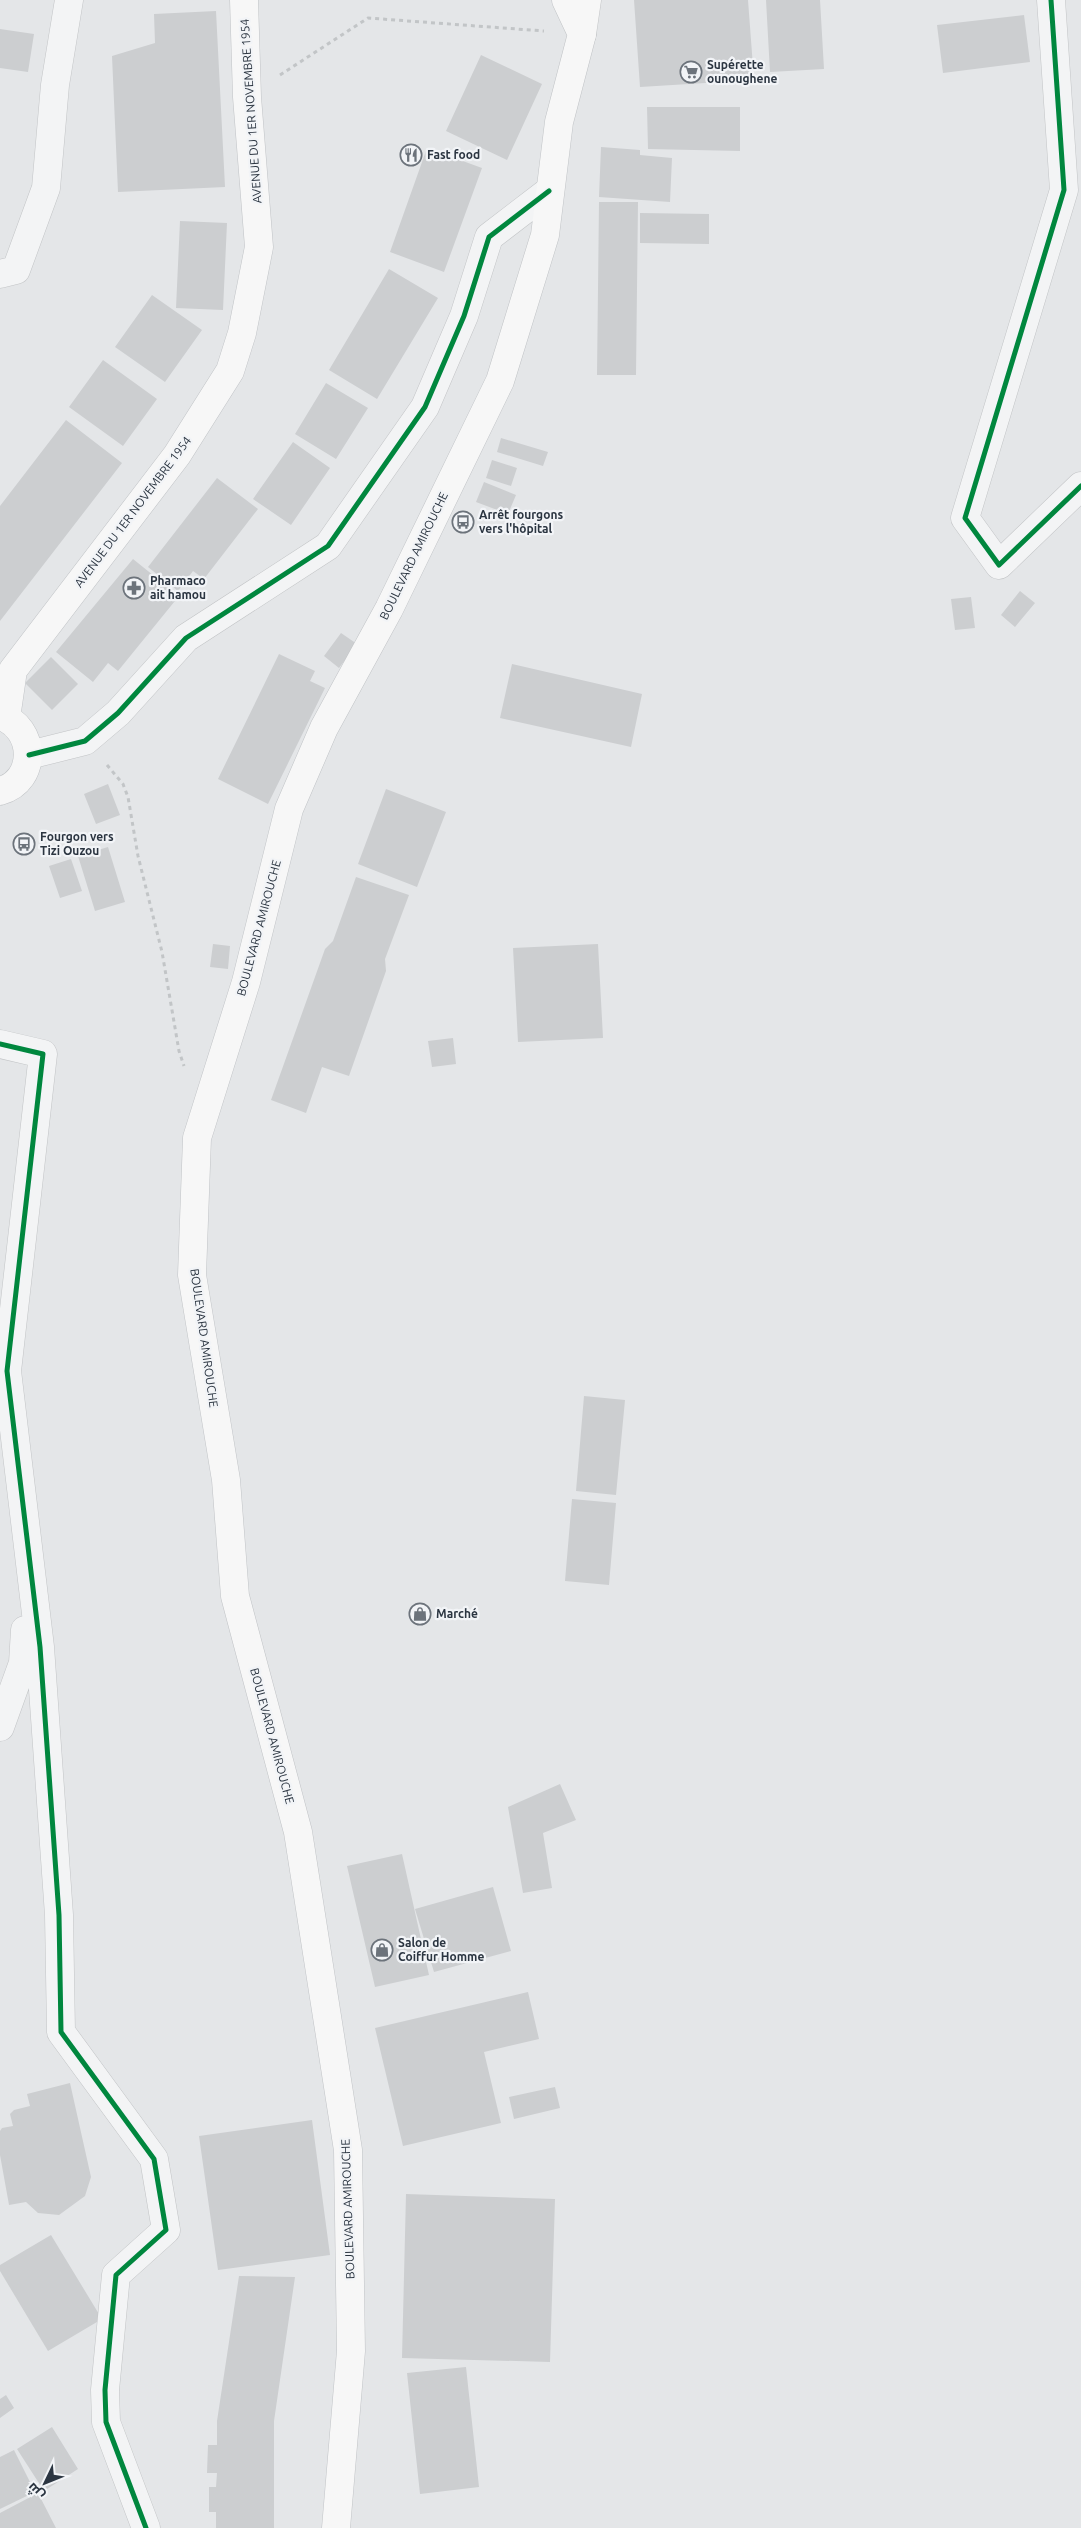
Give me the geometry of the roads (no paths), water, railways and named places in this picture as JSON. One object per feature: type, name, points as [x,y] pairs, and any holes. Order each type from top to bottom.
[{"type":"main road","name":"AVENUE DU 1ER NOVEMBRE 1954","points":[[3,717],[14,670],[177,456],[230,371],[242,333],[259,247],[247,97],[244,0]]},
{"type":"main road","points":[[566,0],[582,34]]},
{"type":"main road","name":"BOULEVARD AMIROUCHE","points":[[336,2528],[351,2351],[348,2150],[298,1832],[235,1596],[226,1480],[192,1275],[197,1138],[246,982],[289,809],[324,728],[389,609],[500,381],[544,235],[559,122],[582,34],[586,0]]},
{"type":"main road","points":[[0,791],[14,784],[22,776],[28,755],[28,744],[23,733],[16,724],[3,717]]},
{"type":"street","points":[[0,274],[16,270],[46,188],[55,85],[69,0]]},
{"type":"street","points":[[1051,0],[1064,190],[966,518],[999,565],[1081,486]]},
{"type":"street","points":[[28,755],[85,741],[118,713],[186,638],[328,546],[425,408],[464,316],[489,237],[549,191]]},
{"type":"street","points":[[0,1044],[43,1054],[7,1372],[40,1647],[60,1915],[61,2032],[154,2158],[166,2230],[116,2275],[105,2390],[106,2422],[146,2528]]},
{"type":"street","points":[[0,1727],[23,1663],[28,1553]]},
{"type":"place","name":"Supérette ounoughene","points":[[691,72]]},
{"type":"place","name":"Fast food","points":[[411,155]]},
{"type":"place","name":"Arrêt fourgons vers l'hôpital","points":[[463,522]]},
{"type":"place","name":"Pharmaco ait hamou","points":[[134,588]]},
{"type":"place","name":"Fourgon vers Tizi Ouzou","points":[[24,844]]},
{"type":"place","name":"Marché","points":[[420,1614]]},
{"type":"place","name":"Salon de Coiffur Homme","points":[[382,1950]]}]
